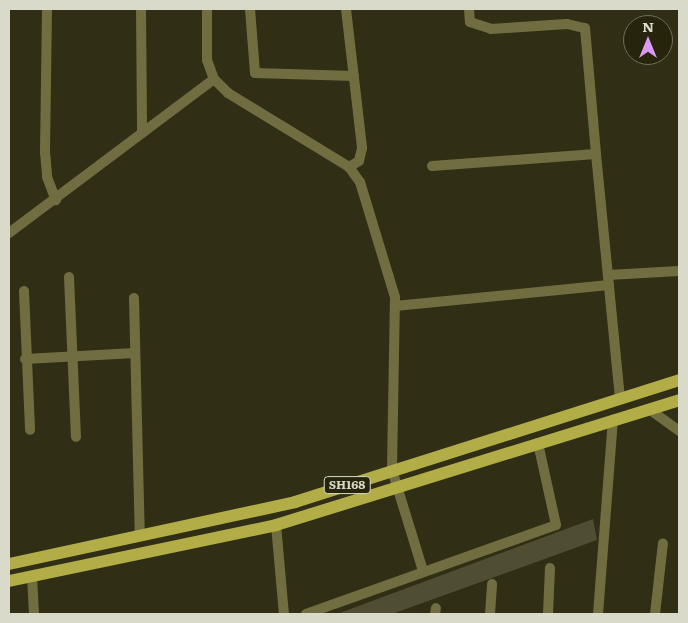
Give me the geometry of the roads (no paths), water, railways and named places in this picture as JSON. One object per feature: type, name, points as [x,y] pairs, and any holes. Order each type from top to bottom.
[{"type":"main road","name":"SH168","points":[[9,564],[295,502],[620,397],[679,380]]},
{"type":"main road","name":"SH168","points":[[9,581],[276,525],[679,400]]},
{"type":"street","points":[[47,9],[44,152],[47,177],[56,200]]},
{"type":"street","points":[[141,9],[142,133]]},
{"type":"street","points":[[207,9],[208,60],[214,79],[228,93],[349,167],[360,182],[395,296],[392,470],[395,487],[423,571]]},
{"type":"street","points":[[250,9],[255,73],[354,76]]},
{"type":"street","points":[[346,9],[362,148],[359,161],[349,167]]},
{"type":"street","points":[[468,9],[470,22],[491,29],[567,24],[585,28],[620,397]]},
{"type":"street","points":[[9,232],[56,200],[214,79]]},
{"type":"street","points":[[432,166],[596,154]]},
{"type":"street","points":[[395,306],[679,271]]},
{"type":"street","points":[[69,277],[76,437]]},
{"type":"street","points":[[24,291],[30,430]]},
{"type":"street","points":[[134,298],[140,536]]},
{"type":"street","points":[[26,360],[135,353]]},
{"type":"street","points":[[649,409],[679,431]]},
{"type":"street","points":[[598,614],[613,420]]},
{"type":"street","points":[[306,614],[556,524],[538,443]]},
{"type":"street","points":[[276,525],[284,614]]},
{"type":"street","points":[[655,614],[663,543]]},
{"type":"street","points":[[548,614],[550,568]]},
{"type":"street","points":[[32,576],[34,614]]},
{"type":"street","points":[[490,614],[492,584]]}]
